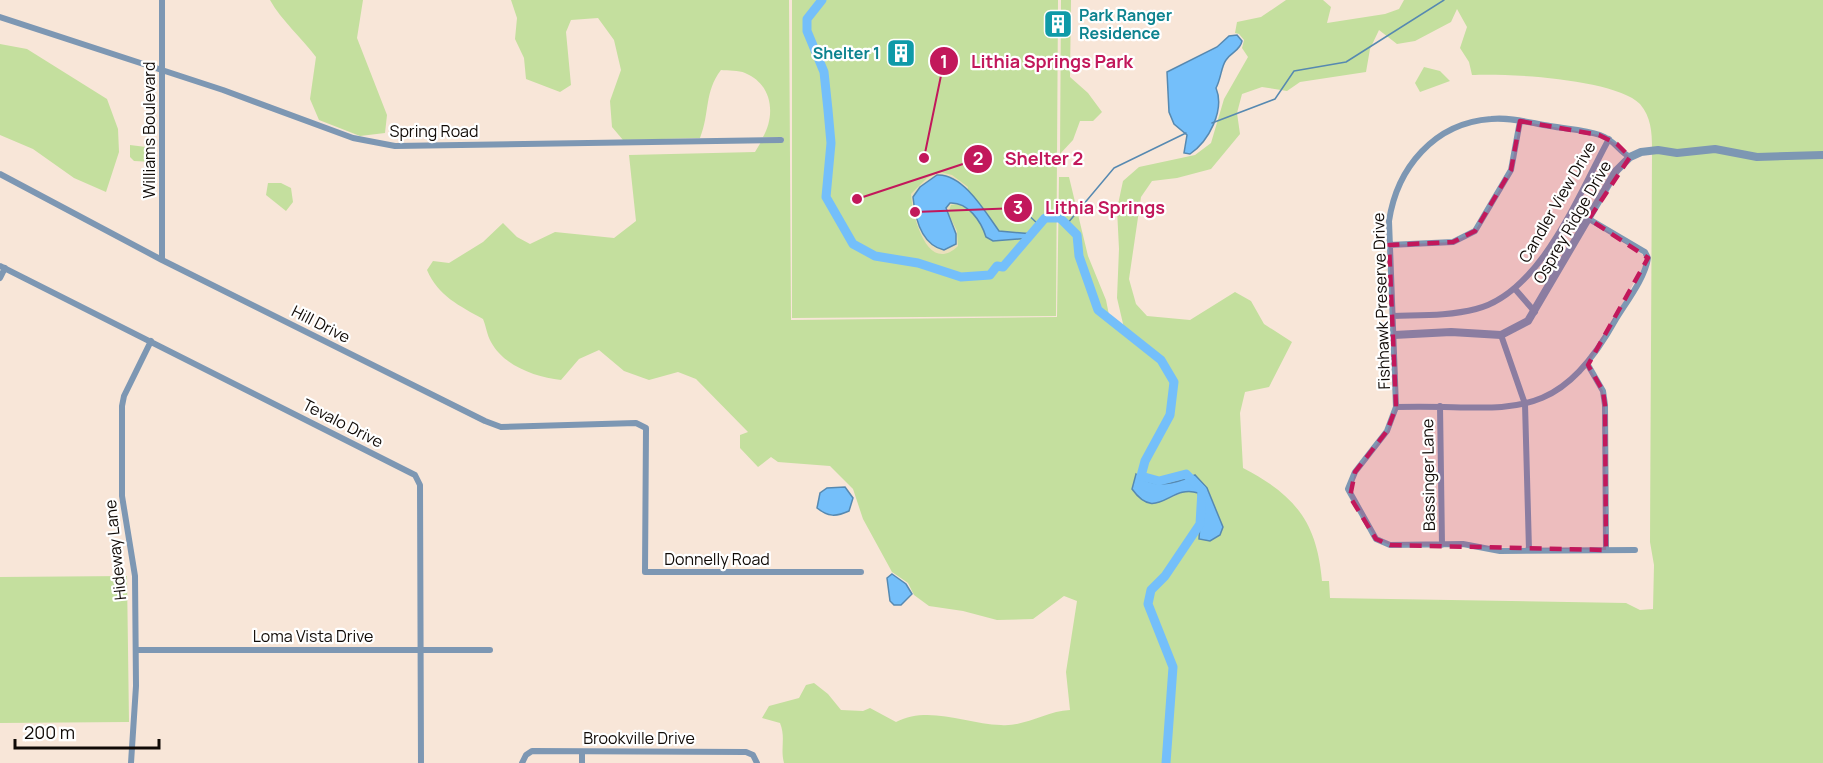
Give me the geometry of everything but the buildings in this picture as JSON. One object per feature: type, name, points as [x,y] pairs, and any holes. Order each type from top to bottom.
[{"type":"street","name":"Williams Boulevard","points":[[162,0],[162,260]]},
{"type":"street","name":"Spring Road","points":[[0,17],[163,70],[353,138],[395,146],[781,140]]},
{"type":"street","name":"Fishhawk Preserve Drive","points":[[1630,157],[1609,139],[1599,135],[1520,121],[1489,119],[1470,123],[1439,136],[1424,147],[1408,167],[1392,200],[1389,245],[1396,407],[1387,430],[1350,480],[1350,497],[1373,535],[1380,542],[1390,545],[1463,544],[1500,551],[1635,550]]},
{"type":"street","points":[[1389,245],[1453,242],[1475,231],[1511,170],[1520,121]]},
{"type":"street","name":"Candler View Drive","points":[[1393,316],[1478,309],[1515,289],[1544,256],[1609,139]]},
{"type":"street","name":"Osprey Ridge Drive","points":[[1501,335],[1521,326],[1535,312],[1616,171],[1630,157],[1641,152],[1658,150],[1677,153],[1715,149],[1757,157],[1823,155]]},
{"type":"street","name":"Hill Drive","points":[[0,174],[162,260],[501,427],[636,423],[646,428]]},
{"type":"street","points":[[1396,407],[1440,406],[1487,410],[1525,404],[1561,388],[1588,365],[1602,345],[1648,258],[1645,252],[1589,219]]},
{"type":"street","points":[[0,278],[2,267]]},
{"type":"street","name":"Tevalo Drive","points":[[2,267],[415,475],[420,485],[421,763]]},
{"type":"street","points":[[1515,289],[1535,312]]},
{"type":"street","points":[[1394,335],[1450,332],[1501,335],[1525,404],[1529,550]]},
{"type":"street","name":"Hideway Lane","points":[[131,763],[134,733],[135,576],[122,496],[122,406],[124,396],[151,341]]},
{"type":"street","points":[[1588,365],[1603,391],[1605,405],[1606,550]]},
{"type":"street","name":"Bassinger Lane","points":[[1440,406],[1442,545]]},
{"type":"street","name":"Donnelly Road","points":[[646,428],[645,572],[861,572]]},
{"type":"street","name":"Loma Vista Drive","points":[[135,650],[490,650]]},
{"type":"street","name":"Brookville Drive","points":[[522,763],[526,755],[532,751],[746,752],[753,755],[757,763]]},
{"type":"street","points":[[582,752],[582,763]]},
{"type":"highlighted area","points":[[1520,121],[1599,135],[1617,144],[1630,157],[1589,219],[1648,258],[1588,365],[1603,391],[1605,405],[1606,550],[1390,545],[1376,539],[1350,497],[1355,472],[1387,431],[1396,407],[1389,245],[1453,242],[1475,231],[1511,170]]},
{"type":"green space","points":[[270,0],[363,0],[357,38],[387,115],[385,133],[360,136],[319,120],[310,99],[316,57]]},
{"type":"green space","points":[[511,0],[789,0],[791,320],[1057,317],[1059,177],[1069,177],[1088,256],[1106,300],[1111,325],[1124,328],[1117,298],[1119,249],[1117,209],[1123,181],[1139,167],[1195,155],[1211,143],[1224,99],[1248,57],[1242,48],[1244,40],[1235,33],[1237,22],[1261,17],[1286,0],[1323,0],[1331,7],[1327,23],[1385,14],[1399,9],[1404,0],[1823,0],[1823,152],[1792,155],[1652,148],[1647,114],[1640,104],[1627,95],[1586,83],[1560,79],[1472,75],[1469,62],[1460,48],[1467,27],[1457,9],[1451,22],[1415,41],[1397,44],[1379,30],[1370,49],[1366,72],[1300,82],[1287,91],[1262,87],[1242,94],[1237,113],[1240,134],[1211,169],[1177,178],[1152,181],[1141,197],[1129,279],[1136,304],[1147,316],[1190,320],[1235,292],[1251,301],[1264,324],[1292,342],[1269,387],[1245,392],[1240,413],[1243,468],[1277,489],[1300,512],[1315,542],[1322,581],[1329,581],[1330,598],[1626,603],[1640,610],[1653,609],[1654,565],[1650,542],[1652,153],[1715,152],[1757,159],[1823,157],[1823,763],[784,763],[783,733],[780,723],[762,718],[769,706],[799,698],[806,685],[814,683],[828,694],[841,710],[863,711],[870,708],[896,722],[909,717],[934,715],[988,724],[1010,725],[1070,710],[1066,672],[1077,601],[1064,596],[1033,619],[997,620],[963,611],[929,606],[914,595],[908,583],[892,572],[863,519],[853,489],[830,466],[778,462],[771,457],[758,467],[740,448],[740,435],[748,432],[696,379],[678,372],[649,380],[624,371],[599,350],[579,359],[561,380],[531,373],[504,358],[490,339],[483,319],[450,299],[437,287],[427,270],[433,261],[449,263],[483,242],[503,223],[517,237],[530,244],[555,232],[614,238],[636,221],[629,155],[755,152],[761,142],[784,142],[783,137],[763,137],[770,110],[769,100],[761,84],[743,72],[721,70],[712,86],[700,138],[623,140],[612,127],[610,101],[621,70],[614,40],[598,18],[571,20],[566,32],[571,85],[560,92],[526,79],[524,58],[515,39],[517,18]],"holes":[[[1136,474],[1150,483],[1165,484],[1195,475],[1207,488],[1223,527],[1220,535],[1202,523],[1198,493],[1188,490],[1167,499],[1132,489]]]},
{"type":"green space","points":[[792,0],[1058,0],[1056,316],[792,318]]},
{"type":"green space","points":[[1061,0],[1071,0],[1070,77],[1088,93],[1102,112],[1093,121],[1080,121],[1073,140],[1060,154]]},
{"type":"green space","points":[[0,44],[27,49],[107,99],[118,129],[119,152],[106,192],[74,178],[33,149],[0,135]]},
{"type":"green space","points":[[1424,67],[1440,71],[1450,81],[1420,92],[1415,83]]},
{"type":"green space","points":[[130,145],[154,148],[154,162],[134,161],[130,157]]},
{"type":"green space","points":[[268,183],[281,183],[291,188],[293,202],[286,211],[266,195]]},
{"type":"green space","points":[[127,576],[129,722],[0,723],[0,577]]},
{"type":"sand","points":[[940,172],[952,175],[968,187],[967,190],[952,179],[938,177],[916,191],[913,202],[923,234],[956,234],[946,208],[950,203],[961,204],[951,205],[948,213],[957,231],[958,246],[947,253],[938,253],[930,248],[923,239],[914,215],[911,194],[927,178]]},
{"type":"water","points":[[1237,35],[1242,41],[1224,63],[1216,88],[1217,115],[1209,133],[1190,154],[1184,153],[1187,135],[1174,124],[1169,112],[1167,72],[1217,47],[1229,36]]},
{"type":"water","points":[[937,175],[947,176],[965,187],[999,231],[1033,234],[1030,238],[993,241],[986,237],[981,225],[968,209],[950,203],[946,208],[956,234],[956,244],[944,250],[936,247],[930,243],[921,230],[913,197],[920,187]]},
{"type":"water","points":[[1136,474],[1157,484],[1172,483],[1195,475],[1207,488],[1223,527],[1220,535],[1210,541],[1199,539],[1201,508],[1198,493],[1188,491],[1156,503],[1149,503],[1141,499],[1132,489]]},
{"type":"water","points":[[845,487],[853,498],[849,511],[832,515],[817,508],[820,493],[827,488]]},
{"type":"water","points":[[892,574],[906,584],[912,594],[901,605],[894,605],[890,601],[887,578]]},
{"type":"waterway","points":[[822,0],[807,19],[807,31],[824,72],[831,143],[826,197],[853,244],[875,256],[918,263],[961,277],[990,275],[997,266],[1003,267],[1045,218],[1060,218],[1077,235],[1079,256],[1098,310],[1161,360],[1174,382],[1170,415],[1145,461],[1141,476],[1159,481],[1186,474],[1202,490],[1200,524],[1165,576],[1151,590],[1148,604],[1173,667],[1166,763]]},
{"type":"waterway","points":[[1212,123],[1275,99],[1294,71],[1346,62],[1444,0]]},
{"type":"waterway","points":[[1067,224],[1114,168],[1186,133]]},
{"type":"waterway","points":[[1021,208],[1039,225]]},
{"type":"place","name":"Park Ranger Residence","points":[[1058,24]]},
{"type":"place","name":"Shelter 1","points":[[901,53]]},
{"type":"place","name":"Lithia Springs Park","points":[[924,158]]},
{"type":"place","name":"Shelter 2","points":[[857,199]]},
{"type":"place","name":"Lithia Springs","points":[[915,212]]}]
